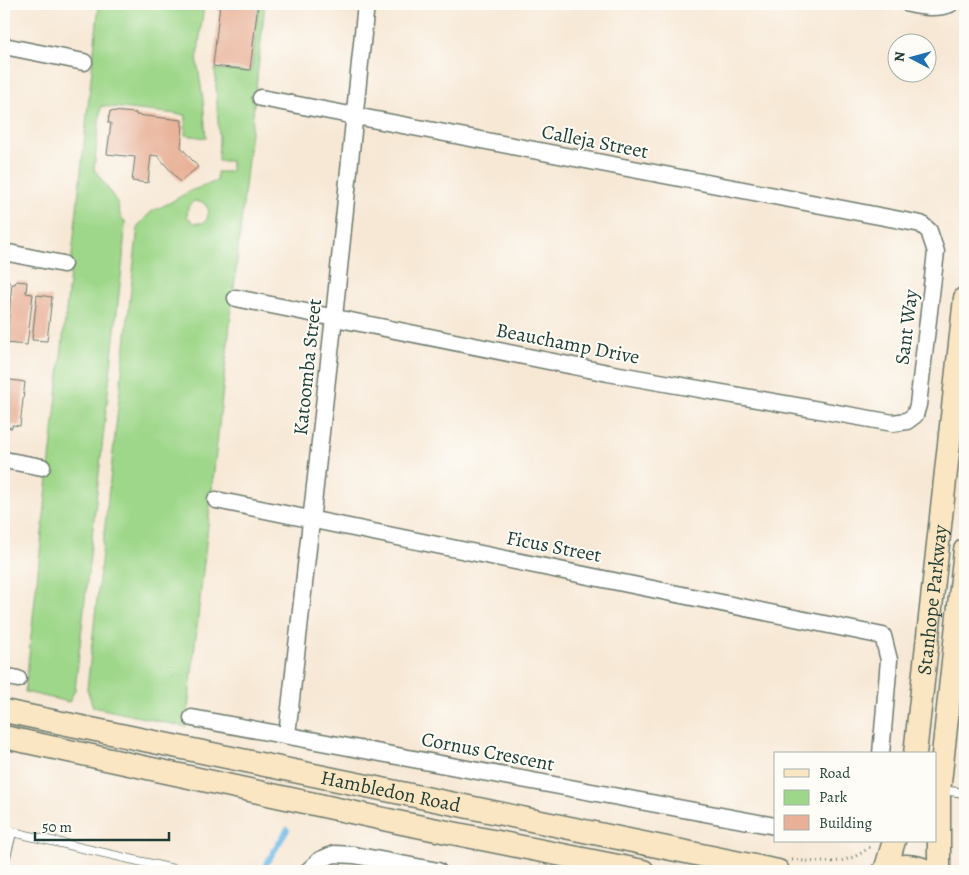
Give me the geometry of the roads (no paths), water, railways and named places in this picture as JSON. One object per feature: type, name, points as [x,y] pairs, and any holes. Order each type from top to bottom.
[{"type":"main road","name":"Stanhope Parkway","points":[[915,752],[965,298]]},
{"type":"main road","name":"Stanhope Parkway","points":[[939,871],[939,790],[965,550]]},
{"type":"main road","name":"Hambledon Road","points":[[4,711],[778,871]]},
{"type":"main road","name":"Hambledon Road","points":[[4,737],[392,821],[643,871]]},
{"type":"main road","points":[[884,871],[894,842]]},
{"type":"main road","points":[[884,871],[904,866],[913,866],[927,871]]},
{"type":"street","name":"Katoomba Street","points":[[287,735],[334,317],[366,4]]},
{"type":"street","points":[[909,4],[931,8],[950,4]]},
{"type":"street","points":[[4,46],[84,62]]},
{"type":"street","name":"Calleja Street","points":[[261,98],[921,224]]},
{"type":"street","name":"Sant Way","points":[[893,423],[907,421],[915,416],[918,405],[936,252],[928,231],[921,224]]},
{"type":"street","points":[[4,252],[63,264]]},
{"type":"street","name":"Beauchamp Drive","points":[[236,298],[608,373],[893,423]]},
{"type":"street","points":[[4,460],[42,467]]},
{"type":"street","name":"Ficus Street","points":[[216,500],[883,636],[890,660],[882,752]]},
{"type":"street","name":"Cornus Crescent","points":[[192,718],[774,826]]},
{"type":"street","points":[[308,871],[320,860],[334,854],[354,855],[438,871]]},
{"type":"lane","points":[[939,790],[965,793]]},
{"type":"lane","points":[[4,864],[8,831],[182,871]]},
{"type":"waterway","points":[[262,871],[287,830]]}]
